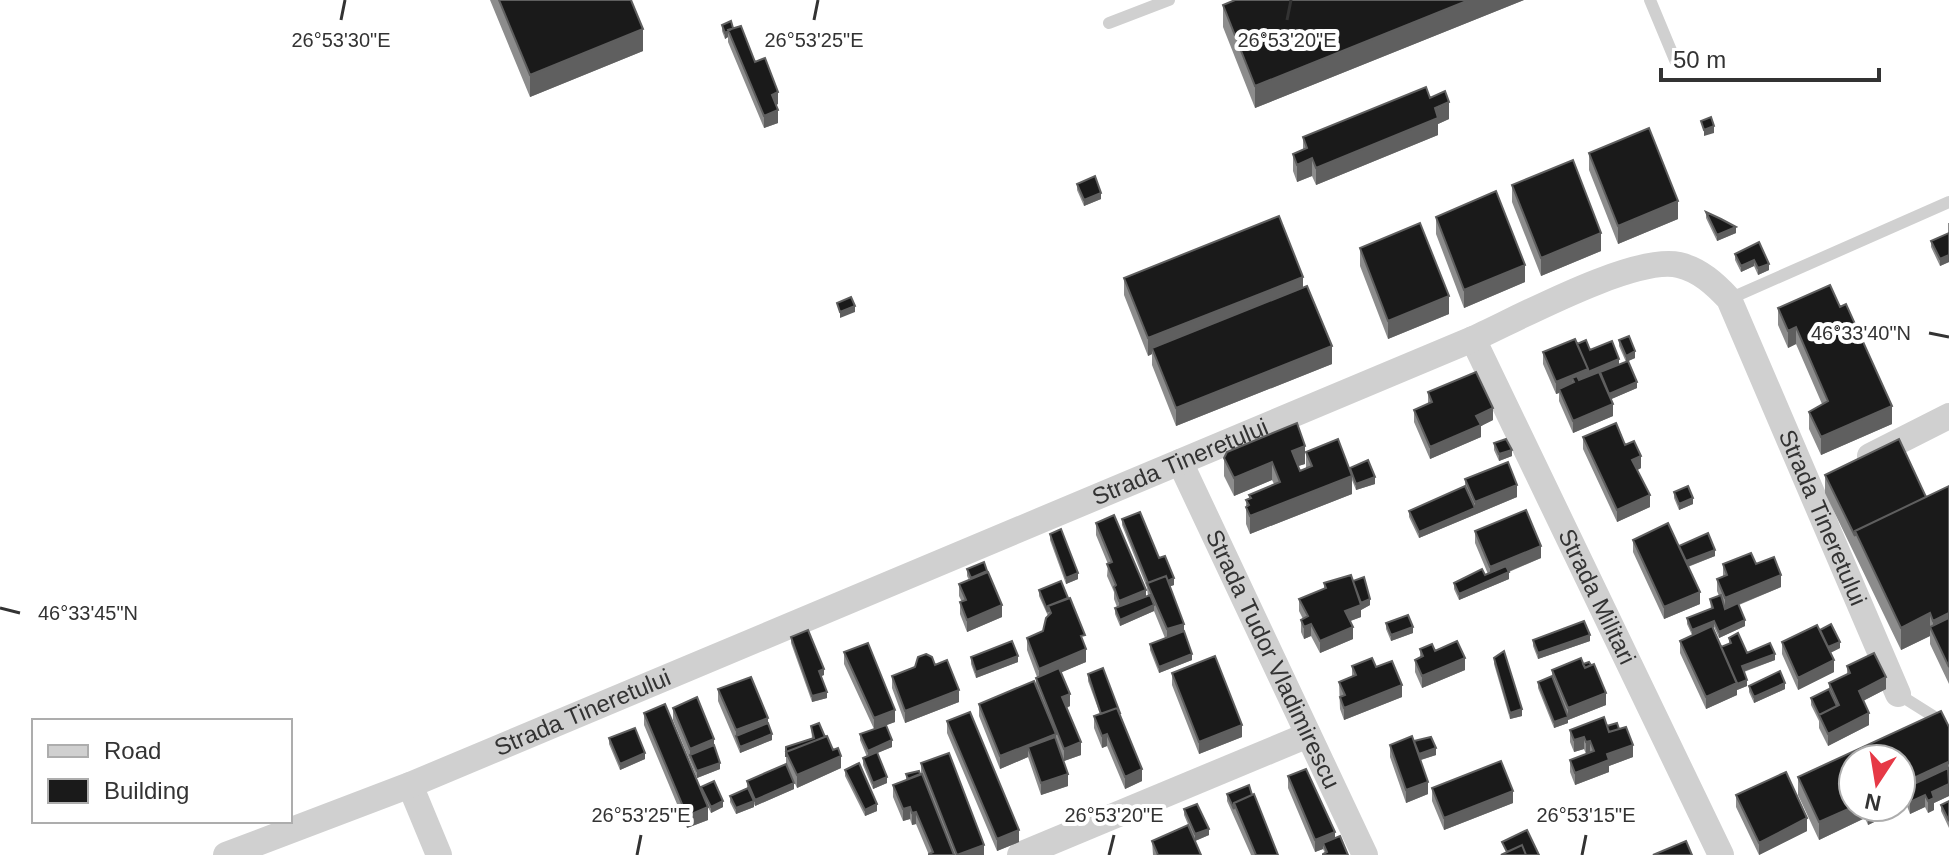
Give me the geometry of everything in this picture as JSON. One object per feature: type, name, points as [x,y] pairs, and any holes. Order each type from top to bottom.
[{"type":"street","name":"Strada Tineretului","points":[[226,855],[410,785],[1473,339],[1625,270],[1656,263],[1680,265],[1710,279],[1729,299],[1818,482],[1898,694]]},
{"type":"street","name":"Strada Militari","points":[[1473,339],[1721,855]]},
{"type":"street","points":[[1852,464],[1949,416]]},
{"type":"street","name":"Strada Tudor Vladimirescu","points":[[1180,462],[1365,855]]},
{"type":"street","points":[[1020,855],[1308,735]]},
{"type":"street","points":[[410,785],[439,855]]},
{"type":"lane","points":[[1109,23],[1169,0]]},
{"type":"lane","points":[[1650,0],[1675,60]]},
{"type":"lane","points":[[1729,299],[1949,202]]},
{"type":"lane","points":[[1898,694],[1933,716],[1949,746]]},
{"type":"building","points":[[499,0],[631,0],[643,29],[530,75]]},
{"type":"building","points":[[1235,0],[1469,0],[1255,86],[1223,5]]},
{"type":"building","points":[[731,21],[733,28],[725,33],[722,25]]},
{"type":"building","points":[[741,26],[755,62],[765,58],[778,92],[772,95],[778,110],[764,116],[728,30]]},
{"type":"building","points":[[1426,87],[1430,98],[1445,91],[1449,102],[1435,108],[1438,118],[1316,168],[1312,158],[1297,165],[1293,154],[1307,148],[1303,137]]},
{"type":"building","points":[[1711,117],[1714,126],[1704,130],[1701,121]]},
{"type":"building","points":[[1649,128],[1678,201],[1618,226],[1589,153]]},
{"type":"building","points":[[1573,160],[1601,233],[1541,258],[1512,185]]},
{"type":"building","points":[[1095,176],[1101,193],[1084,200],[1077,184]]},
{"type":"building","points":[[1496,191],[1525,265],[1464,290],[1436,217]]},
{"type":"building","points":[[1706,212],[1721,219],[1736,227],[1717,235]]},
{"type":"building","points":[[1279,216],[1303,277],[1148,338],[1124,278]]},
{"type":"building","points":[[1420,223],[1449,296],[1388,321],[1360,248]]},
{"type":"building","points":[[1949,233],[1949,255],[1940,259],[1931,241]]},
{"type":"building","points":[[1759,242],[1769,264],[1758,268],[1754,260],[1741,266],[1735,254]]},
{"type":"building","points":[[1830,285],[1840,307],[1846,304],[1892,406],[1821,437],[1809,412],[1828,401],[1796,327],[1788,331],[1778,308]]},
{"type":"building","points":[[1307,286],[1332,346],[1176,408],[1152,348]]},
{"type":"building","points":[[851,297],[855,306],[840,312],[837,303]]},
{"type":"building","points":[[1629,336],[1635,351],[1626,356],[1619,340]]},
{"type":"building","points":[[1575,339],[1588,369],[1556,382],[1543,352]]},
{"type":"building","points":[[1586,340],[1590,350],[1612,341],[1619,359],[1588,372],[1577,344]]},
{"type":"building","points":[[1628,361],[1637,382],[1609,394],[1600,372]]},
{"type":"building","points":[[1476,372],[1493,408],[1476,416],[1481,425],[1430,447],[1414,410],[1432,402],[1428,392]]},
{"type":"building","points":[[1599,372],[1613,404],[1573,421],[1559,389],[1574,382],[1572,378],[1577,376],[1579,380]]},
{"type":"building","points":[[1297,423],[1305,446],[1292,451],[1300,471],[1312,466],[1306,452],[1338,439],[1352,476],[1250,516],[1246,507],[1249,505],[1246,500],[1251,498],[1249,495],[1280,482],[1272,462],[1234,478],[1224,458],[1227,452]]},
{"type":"building","points":[[1616,423],[1625,445],[1634,441],[1641,456],[1632,460],[1650,495],[1617,510],[1583,437]]},
{"type":"building","points":[[1506,439],[1512,450],[1499,454],[1494,443]]},
{"type":"building","points":[[1899,439],[1926,497],[1855,531],[1855,536],[1825,475]]},
{"type":"building","points":[[1368,460],[1375,477],[1356,484],[1350,468]]},
{"type":"building","points":[[1508,462],[1517,485],[1475,502],[1465,479]]},
{"type":"building","points":[[1465,486],[1475,508],[1419,532],[1409,511]]},
{"type":"building","points":[[1688,486],[1693,498],[1679,504],[1674,492]]},
{"type":"building","points":[[1949,486],[1949,613],[1933,621],[1930,613],[1901,628],[1855,531]]},
{"type":"building","points":[[1526,510],[1541,546],[1490,567],[1475,531]]},
{"type":"building","points":[[1140,512],[1159,558],[1165,556],[1174,578],[1168,581],[1166,576],[1148,583],[1122,519]]},
{"type":"building","points":[[1114,515],[1146,590],[1119,601],[1107,564],[1112,562],[1096,523]]},
{"type":"building","points":[[1668,523],[1700,592],[1664,607],[1633,540]]},
{"type":"building","points":[[1061,529],[1078,573],[1066,578],[1050,534]]},
{"type":"building","points":[[1708,533],[1715,550],[1686,561],[1679,546]]},
{"type":"building","points":[[1751,553],[1756,564],[1774,557],[1781,575],[1725,598],[1717,579],[1727,575],[1723,564]]},
{"type":"building","points":[[984,562],[987,571],[971,578],[967,569]]},
{"type":"building","points":[[1506,566],[1509,572],[1459,594],[1454,583],[1482,569],[1485,575]]},
{"type":"building","points":[[988,572],[1002,605],[967,620],[960,602],[966,600],[959,584]]},
{"type":"building","points":[[1351,575],[1361,605],[1345,611],[1353,627],[1320,641],[1311,624],[1304,627],[1301,620],[1308,616],[1299,599],[1326,588],[1324,583]]},
{"type":"building","points":[[1166,576],[1184,624],[1167,629],[1147,583]]},
{"type":"building","points":[[1364,577],[1370,599],[1361,603],[1353,581]]},
{"type":"building","points":[[1061,581],[1068,598],[1048,606],[1048,612],[1039,590]]},
{"type":"building","points":[[1150,595],[1154,605],[1120,620],[1115,608]]},
{"type":"building","points":[[1721,595],[1725,609],[1738,603],[1745,620],[1719,632],[1714,621],[1692,630],[1687,618],[1713,608],[1710,599]]},
{"type":"building","points":[[1070,598],[1085,635],[1081,636],[1086,649],[1039,669],[1027,638],[1043,631],[1046,618],[1051,613],[1048,606]]},
{"type":"building","points":[[1408,615],[1413,627],[1391,635],[1386,623]]},
{"type":"building","points":[[1949,618],[1949,667],[1930,627]]},
{"type":"building","points":[[1584,621],[1590,635],[1538,653],[1533,640]]},
{"type":"building","points":[[1831,624],[1840,642],[1828,647],[1820,630]]},
{"type":"building","points":[[1817,625],[1834,660],[1798,678],[1782,642]]},
{"type":"building","points":[[1712,626],[1737,683],[1706,697],[1680,641]]},
{"type":"building","points":[[808,630],[824,669],[819,671],[827,692],[812,696],[791,637]]},
{"type":"building","points":[[1184,631],[1192,654],[1159,667],[1150,644]]},
{"type":"building","points":[[1738,633],[1747,653],[1770,643],[1775,654],[1742,666],[1747,680],[1737,684],[1721,647],[1731,643],[1729,638]]},
{"type":"building","points":[[1012,641],[1018,656],[976,672],[971,657]]},
{"type":"building","points":[[1457,641],[1465,658],[1422,676],[1415,660],[1423,656],[1420,649],[1432,644],[1435,651]]},
{"type":"building","points":[[868,643],[895,710],[874,718],[844,652]]},
{"type":"building","points":[[1504,651],[1522,709],[1510,713],[1494,658]]},
{"type":"building","points":[[1874,653],[1886,677],[1859,691],[1869,713],[1828,734],[1819,715],[1839,705],[1829,683],[1850,673],[1847,666]]},
{"type":"building","points":[[926,654],[932,657],[935,665],[947,660],[959,690],[905,711],[892,676],[915,667],[918,657]]},
{"type":"building","points":[[1215,656],[1242,725],[1199,742],[1172,673]]},
{"type":"building","points":[[1372,658],[1376,667],[1392,661],[1402,685],[1344,708],[1340,697],[1345,695],[1339,682],[1356,675],[1352,666]]},
{"type":"building","points":[[1581,658],[1585,668],[1594,664],[1606,693],[1568,708],[1552,670]]},
{"type":"building","points":[[1059,668],[1070,694],[1062,697],[1081,742],[1064,749],[1036,678]]},
{"type":"building","points":[[1103,668],[1120,713],[1117,708],[1101,714],[1088,674]]},
{"type":"building","points":[[1780,671],[1785,683],[1754,697],[1749,686]]},
{"type":"building","points":[[1552,676],[1568,717],[1554,722],[1538,682]]},
{"type":"building","points":[[751,677],[768,718],[736,730],[718,689]]},
{"type":"building","points":[[1034,681],[1056,734],[1000,756],[979,704]]},
{"type":"building","points":[[1829,689],[1837,706],[1819,715],[1811,698]]},
{"type":"building","points":[[697,697],[714,739],[690,749],[673,708]]},
{"type":"building","points":[[665,704],[708,807],[687,816],[644,713]]},
{"type":"building","points":[[1117,708],[1142,769],[1125,777],[1107,734],[1102,736],[1094,716]]},
{"type":"building","points":[[1941,711],[1949,727],[1949,764],[1917,777],[1917,743],[1872,743]]},
{"type":"building","points":[[970,712],[1019,830],[997,839],[947,721]]},
{"type":"building","points":[[1604,717],[1609,732],[1626,727],[1633,745],[1607,754],[1609,760],[1575,773],[1570,760],[1594,751],[1590,741],[1586,742],[1584,737],[1574,740],[1570,730]]},
{"type":"building","points":[[768,723],[772,734],[740,747],[736,736]]},
{"type":"building","points":[[819,723],[825,737],[786,752],[786,747],[814,738],[811,726]]},
{"type":"building","points":[[1617,723],[1619,729],[1609,732],[1607,726]]},
{"type":"building","points":[[886,725],[892,740],[868,751],[860,734]]},
{"type":"building","points":[[635,728],[645,753],[620,764],[609,738]]},
{"type":"building","points":[[827,736],[833,750],[838,748],[841,756],[797,775],[786,752]]},
{"type":"building","points":[[1412,736],[1428,782],[1406,790],[1390,745]]},
{"type":"building","points":[[1055,737],[1068,774],[1041,783],[1028,747]]},
{"type":"building","points":[[1431,737],[1436,748],[1419,754],[1414,741]]},
{"type":"building","points":[[714,745],[720,763],[697,771],[690,755]]},
{"type":"building","points":[[877,752],[887,777],[873,783],[863,758]]},
{"type":"building","points":[[949,753],[984,845],[957,855],[921,763]]},
{"type":"building","points":[[1837,759],[1837,814],[1819,822],[1798,777]]},
{"type":"building","points":[[1501,761],[1513,791],[1444,818],[1432,788]]},
{"type":"building","points":[[859,763],[877,804],[865,810],[845,770]]},
{"type":"building","points":[[786,764],[794,783],[755,800],[747,781]]},
{"type":"building","points":[[1948,768],[1949,784],[1932,792],[1934,798],[1928,801],[1925,795],[1917,799],[1917,783]]},
{"type":"building","points":[[1306,769],[1335,832],[1315,840],[1288,776]]},
{"type":"building","points":[[919,771],[920,774],[908,779],[906,774]]},
{"type":"building","points":[[1786,772],[1807,818],[1759,843],[1736,795]]},
{"type":"building","points":[[922,774],[954,855],[929,855],[933,852],[916,812],[912,813],[910,807],[903,809],[893,785]]},
{"type":"building","points":[[714,781],[723,801],[711,807],[701,787]]},
{"type":"building","points":[[1249,785],[1252,795],[1234,803],[1234,809],[1227,794]]},
{"type":"building","points":[[748,788],[754,801],[736,808],[730,796]]},
{"type":"building","points":[[1254,794],[1278,855],[1256,855],[1234,803]]},
{"type":"building","points":[[1949,801],[1949,821],[1941,805]]},
{"type":"building","points":[[1197,804],[1209,829],[1195,834],[1184,809]]},
{"type":"building","points":[[1188,825],[1201,855],[1158,855],[1152,841]]},
{"type":"building","points":[[1527,830],[1539,855],[1526,855],[1522,845],[1507,852],[1502,842]]},
{"type":"building","points":[[1340,836],[1348,855],[1323,855],[1327,852],[1323,843]]},
{"type":"building","points":[[1686,841],[1692,855],[1653,855]]},
{"type":"building","points":[[1522,845],[1526,855],[1501,855]]}]
